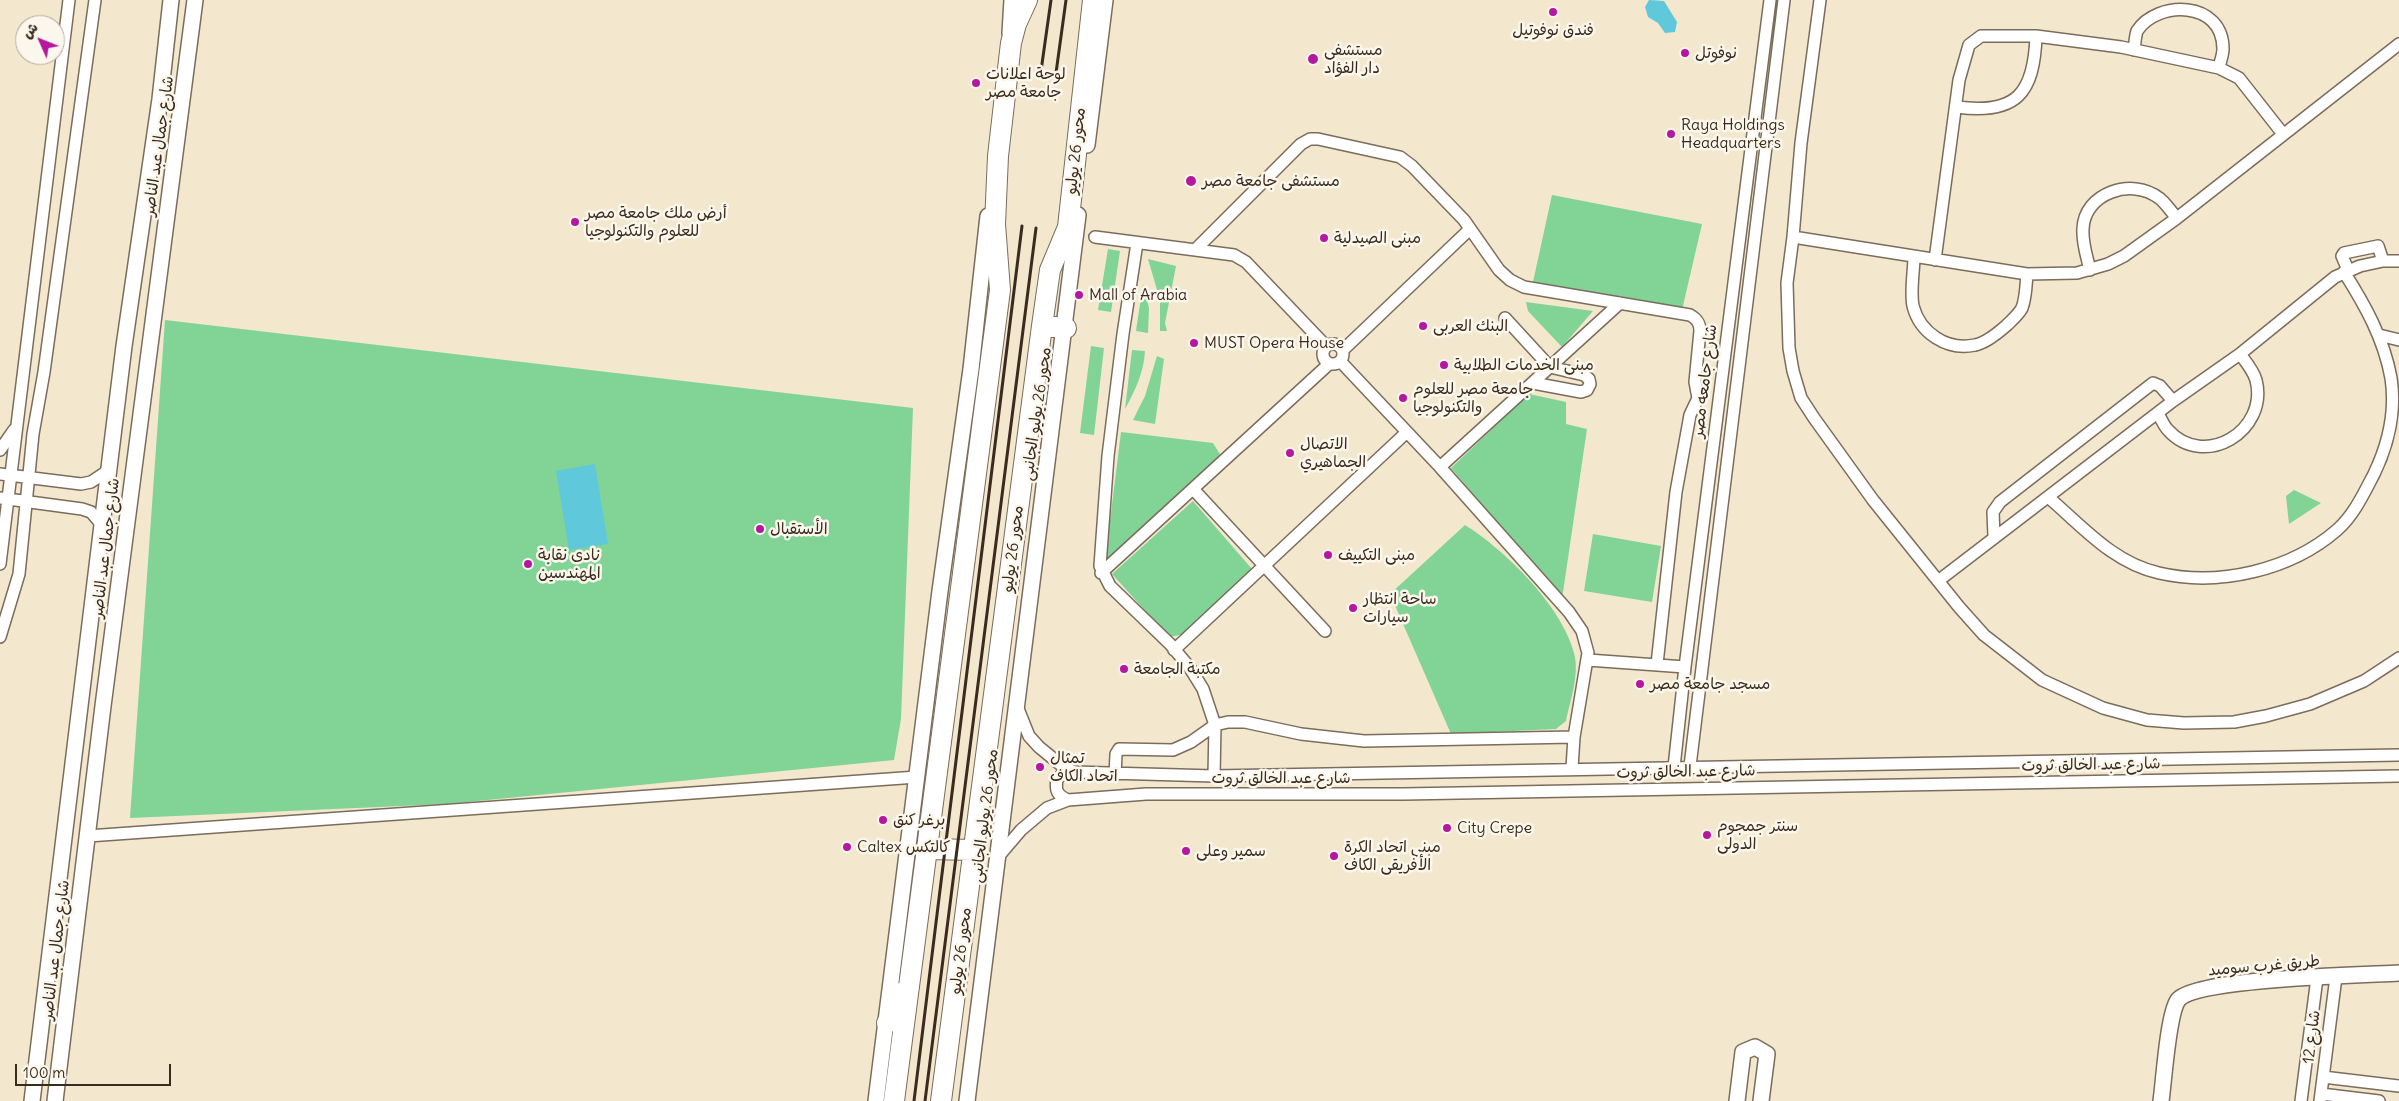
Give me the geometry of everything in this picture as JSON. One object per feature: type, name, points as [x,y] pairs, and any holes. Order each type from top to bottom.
[{"type":"highway","points":[[894,1101],[926,849],[980,370],[1000,290],[995,224],[998,156],[1011,43],[1016,24],[1027,0]]},
{"type":"highway","name":"محور 26 يوليو","points":[[941,1101],[1042,326],[1050,270],[1068,227],[1089,81],[1094,0]]},
{"type":"highway","points":[[1042,326],[1066,328]]},
{"type":"highway","points":[[926,849],[974,850]]},
{"type":"highway","points":[[887,1023],[909,982]]},
{"type":"main road","name":"شارع جمال عبد الناصر","points":[[32,1101],[81,707],[108,470],[160,99],[171,0]]},
{"type":"main road","name":"شارع جمال عبد الناصر","points":[[56,1101],[103,706],[195,0]]},
{"type":"main road","points":[[1011,43],[1012,0]]},
{"type":"main road","name":"محور 26 يوليو الجانبى","points":[[967,1101],[1016,703],[1066,328],[1089,81],[1105,0]]},
{"type":"main road","points":[[167,42],[172,50],[178,53],[186,52],[190,46]]},
{"type":"main road","points":[[160,99],[165,93],[172,91],[179,93],[183,99]]},
{"type":"main road","points":[[876,1101],[916,777],[980,370]]},
{"type":"main road","points":[[81,707],[90,711],[103,706]]},
{"type":"main road","name":"طريق غرب سوميد","points":[[2161,1101],[2173,1010],[2183,996],[2194,991],[2226,984],[2399,973]]},
{"type":"main road","points":[[1737,1101],[1743,1052],[1755,1047],[1767,1054],[1761,1101]]},
{"type":"street","points":[[0,564],[5,475],[16,424],[68,0]]},
{"type":"street","points":[[0,637],[19,574],[34,434],[95,0]]},
{"type":"street","name":"شارع جامعه مصر","points":[[1674,767],[1685,667],[1770,0]]},
{"type":"street","name":"شارع جامعه مصر","points":[[1690,766],[1784,0]]},
{"type":"street","points":[[1820,0],[1801,143],[1794,237],[1787,283],[1789,348],[1802,398],[1873,500],[1984,635],[2042,680],[2103,708],[2147,720],[2184,723],[2234,722],[2266,716],[2310,704],[2364,681],[2399,658]]},
{"type":"street","points":[[2134,50],[2137,32],[2146,17],[2161,6],[2179,3],[2188,4],[2197,6],[2211,17],[2221,32],[2223,50],[2219,68]]},
{"type":"street","points":[[1935,260],[1957,107],[1959,80],[1969,45],[1982,36],[1992,34],[2036,36],[2134,50],[2219,68],[2239,78],[2283,134]]},
{"type":"street","points":[[1957,107],[1979,110],[2008,104],[2017,97],[2027,86],[2032,74],[2036,36]]},
{"type":"street","points":[[1794,237],[2027,274],[2058,275],[2090,270],[2124,256],[2177,218],[2399,44]]},
{"type":"street","points":[[1196,250],[1301,144],[1310,139],[1318,139],[1400,157],[1412,166],[1470,229],[1499,270],[1510,280],[1524,288],[1690,315],[1700,324],[1695,382],[1698,398],[1690,415],[1676,492],[1658,664]]},
{"type":"street","points":[[2090,270],[2083,227],[2094,202],[2113,190],[2134,188],[2148,192],[2158,198],[2177,218]]},
{"type":"street","points":[[1102,573],[1338,358],[1470,229]]},
{"type":"street","points":[[1095,237],[1234,255],[1246,262],[1326,346]]},
{"type":"street","points":[[1138,243],[1123,334],[1108,456],[1100,559],[1102,573],[1110,586],[1174,650],[1197,679],[1211,709],[1215,725],[1214,776]]},
{"type":"street","points":[[2048,497],[2092,538],[2112,552],[2135,564],[2159,573],[2197,578],[2236,576],[2273,566],[2305,552],[2337,530],[2352,514],[2382,458],[2392,415],[2391,379],[2379,335],[2346,271],[2342,256],[2344,253],[2378,246],[2383,261]]},
{"type":"street","points":[[1914,256],[1913,304],[1919,321],[1930,334],[1941,342],[1958,345],[1975,345],[1987,340],[2013,319],[2022,308],[2027,274]]},
{"type":"street","points":[[1938,581],[1994,536],[2173,401],[2240,354],[2346,271],[2383,261],[2399,261]]},
{"type":"street","points":[[1440,467],[1620,303]]},
{"type":"street","points":[[1505,318],[1550,367],[1584,375],[1589,379],[1590,384],[1587,390],[1581,392],[1533,383]]},
{"type":"street","points":[[2379,335],[2399,340]]},
{"type":"street","points":[[1338,358],[1341,346],[1333,343],[1326,346],[1322,354],[1338,358],[1440,467],[1569,612],[1585,638],[1588,660],[1574,736],[1572,768]]},
{"type":"street","points":[[2158,413],[2167,430],[2182,442],[2200,447],[2219,446],[2236,438],[2249,424],[2256,406],[2258,392],[2252,370],[2240,354]]},
{"type":"street","points":[[1994,536],[1993,512],[2000,502],[2153,383],[2160,386],[2173,401]]},
{"type":"street","points":[[0,450],[16,424]]},
{"type":"street","points":[[1174,650],[1406,432]]},
{"type":"street","points":[[2386,442],[2399,435]]},
{"type":"street","points":[[5,475],[81,484],[91,482],[108,470]]},
{"type":"street","points":[[1194,490],[1325,631]]},
{"type":"street","points":[[4,498],[82,509],[91,512],[102,525]]},
{"type":"street","points":[[1588,660],[1685,667]]},
{"type":"street","name":"شارع عبد الخالق ثروت","points":[[1016,703],[1029,736],[1039,748],[1061,765],[1074,772],[1115,774],[1214,776],[1484,772],[1690,766],[2339,758],[2399,755]]},
{"type":"street","points":[[1115,774],[1116,754],[1120,748],[1172,750],[1191,742],[1215,725],[1245,722],[1301,734],[1364,741],[1574,736]]},
{"type":"street","points":[[1068,800],[1060,796],[1055,788],[1057,779],[1064,774],[1074,772]]},
{"type":"street","name":"شارع عبد الخالق ثروت","points":[[997,858],[1009,842],[1033,818],[1047,808],[1068,800],[1146,794],[1404,794],[2399,776]]},
{"type":"street","points":[[88,836],[916,777]]},
{"type":"street","name":"شارع 12","points":[[2321,1098],[2336,977]]},
{"type":"street","name":"شارع 12","points":[[2302,1101],[2317,978]]},
{"type":"street","points":[[2323,1077],[2399,1086]]},
{"type":"street","points":[[2321,1098],[2379,1101]]},
{"type":"green space","points":[[1552,195],[1702,224],[1682,310],[1533,282]]},
{"type":"green space","points":[[1108,249],[1120,251],[1111,312],[1098,310]]},
{"type":"green space","points":[[1148,259],[1176,266],[1165,323],[1167,331],[1160,331],[1160,300]]},
{"type":"green space","points":[[1143,284],[1149,308],[1148,333],[1136,331]]},
{"type":"green space","points":[[1526,302],[1593,311],[1562,347],[1528,311]]},
{"type":"green space","name":"نادى نقابة المهندسين","points":[[165,320],[913,408],[901,719],[894,760],[447,804],[130,818]]},
{"type":"green space","points":[[1091,346],[1104,348],[1094,435],[1080,433]]},
{"type":"green space","points":[[1132,350],[1145,351],[1138,381],[1125,409]]},
{"type":"green space","points":[[1157,356],[1164,359],[1155,424],[1133,420],[1145,396]]},
{"type":"green space","points":[[1529,394],[1566,402],[1566,424],[1587,429],[1562,599],[1451,468]]},
{"type":"green space","points":[[1121,432],[1213,443],[1223,459],[1108,564],[1105,561]]},
{"type":"green space","points":[[2294,490],[2321,503],[2289,524],[2286,496]]},
{"type":"green space","points":[[1193,501],[1252,569],[1185,634],[1169,637],[1112,574]]},
{"type":"green space","points":[[1465,525],[1497,549],[1530,581],[1545,598],[1568,635],[1576,661],[1575,678],[1566,721],[1556,729],[1451,734],[1390,594]]},
{"type":"green space","points":[[1593,534],[1661,546],[1652,602],[1584,591]]},
{"type":"water","points":[[1649,0],[1664,1],[1677,22],[1675,32],[1665,33],[1658,23],[1648,17],[1645,7]]},
{"type":"water","points":[[595,464],[608,544],[569,550],[556,471]]},
{"type":"railway","points":[[1041,71],[1051,0]]},
{"type":"railway","points":[[1056,73],[1066,0]]},
{"type":"railway","points":[[914,1101],[1022,226]]},
{"type":"railway","points":[[925,1101],[1036,228]]},
{"type":"place","name":"فندق نوفوتيل","points":[[1553,12]]},
{"type":"place","name":"نوفوتل","points":[[1685,53]]},
{"type":"place","name":"مستشفى دار الفؤاد","points":[[1313,59]]},
{"type":"place","name":"لوحة اعلانات جامعة مصر","points":[[976,83]]},
{"type":"place","name":"Raya Holdings Headquarters","points":[[1671,134]]},
{"type":"place","name":"مستشفى جامعة مصر","points":[[1191,181]]},
{"type":"place","name":"أرض ملك جامعة مصر للعلوم والتكنولوجيا","points":[[575,222]]},
{"type":"place","name":"مبنى الصيدلية","points":[[1324,238]]},
{"type":"place","name":"Mall of Arabia","points":[[1079,295]]},
{"type":"place","name":"البنك العربى","points":[[1423,326]]},
{"type":"place","name":"MUST Opera House","points":[[1194,343]]},
{"type":"place","name":"مبنى الخدمات الطلابية","points":[[1444,365]]},
{"type":"place","name":"جامعة مصر للعلوم والتكنولوجيا","points":[[1403,398]]},
{"type":"place","name":"الاتصال الجماهيري","points":[[1290,453]]},
{"type":"place","name":"الأستقبال","points":[[760,529]]},
{"type":"place","name":"مبنى التكييف","points":[[1328,555]]},
{"type":"place","name":"نادى نقابة المهندسين","points":[[528,564]]},
{"type":"place","name":"ساحة انتظار سيارات","points":[[1353,608]]},
{"type":"place","name":"مكتبة الجامعة","points":[[1124,669]]},
{"type":"place","name":"مسجد جامعة مصر","points":[[1640,684]]},
{"type":"place","name":"تمثال اتحاد الكاف","points":[[1040,767]]},
{"type":"place","name":"برغر كنق","points":[[883,820]]},
{"type":"place","name":"City Crepe","points":[[1447,828]]},
{"type":"place","name":"سنتر جمجوم الدولى","points":[[1707,835]]},
{"type":"place","name":"Caltex كالتكس","points":[[847,847]]},
{"type":"place","name":"سمير وعلى","points":[[1186,851]]},
{"type":"place","name":"مبنى اتحاد الكرة الأفريقى الكاف","points":[[1334,856]]}]
